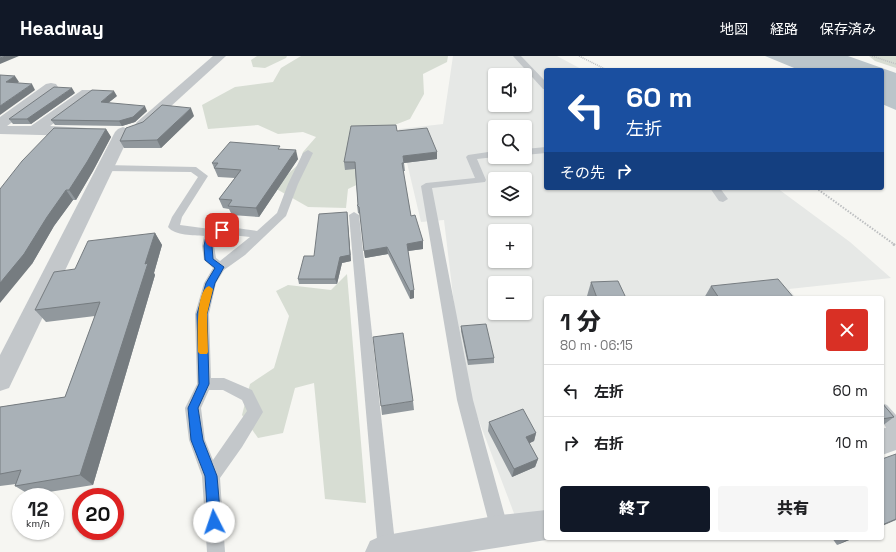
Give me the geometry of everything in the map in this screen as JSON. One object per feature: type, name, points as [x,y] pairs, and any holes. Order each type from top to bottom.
[{"type":"street","points":[[0,130],[110,131],[141,126],[220,56]]},
{"type":"street","points":[[0,124],[51,87]]},
{"type":"street","points":[[35,130],[87,93]]},
{"type":"street","points":[[0,380],[105,168],[110,131]]},
{"type":"street","points":[[884,441],[896,437]]},
{"type":"street","points":[[384,551],[500,531],[544,525]]},
{"type":"lane","points":[[517,56],[544,85]]},
{"type":"lane","points":[[532,151],[544,150]]},
{"type":"lane","points":[[216,552],[211,476],[197,440],[193,408],[204,384],[202,314],[210,283],[220,267],[242,252],[282,214],[293,184],[308,154]]},
{"type":"lane","points":[[488,155],[471,157],[481,180],[426,186],[465,400],[500,531]]},
{"type":"lane","points":[[105,168],[193,169],[203,176],[177,217],[174,227],[182,230],[210,233],[222,230],[259,236]]},
{"type":"lane","points":[[716,190],[723,199]]},
{"type":"lane","points":[[354,215],[384,551]]},
{"type":"lane","points":[[210,233],[208,246],[210,260],[220,267]]},
{"type":"lane","points":[[204,384],[224,384],[246,395],[255,412],[236,442],[211,476]]},
{"type":"lane","points":[[884,412],[896,427]]},
{"type":"path","points":[[579,56],[603,68]]},
{"type":"path","points":[[872,56],[896,64]]},
{"type":"path","points":[[819,190],[896,246]]},
{"type":"shaded area","points":[[257,56],[287,56],[286,58],[265,68],[253,67],[251,60]]},
{"type":"shaded area","points":[[301,56],[448,56],[447,62],[423,74],[424,94],[410,119],[387,128],[375,176],[348,189],[346,208],[308,207],[273,187],[299,164],[303,152],[316,137],[303,132],[278,134],[258,125],[208,129],[202,105],[235,87],[273,82],[281,68]]},
{"type":"shaded area","points":[[453,56],[557,56],[579,68],[544,68],[544,190],[780,190],[850,242],[891,278],[789,289],[794,296],[544,296],[544,512],[515,516],[468,392],[457,329],[444,220],[421,222],[399,129],[443,124]]},
{"type":"shaded area","points":[[765,56],[848,56],[882,68],[794,68]]},
{"type":"shaded area","points":[[869,56],[896,56],[896,68],[875,61]]},
{"type":"shaded area","points":[[884,69],[896,73],[896,110],[884,105]]},
{"type":"shaded area","points":[[347,274],[366,503],[325,499],[314,383],[295,388],[283,433],[258,438],[242,415],[250,384],[274,368],[289,316],[276,291],[288,285],[331,290]]},
{"type":"building","points":[[0,75],[15,76],[6,82],[32,84],[0,106]]},
{"type":"building","points":[[54,87],[72,88],[27,119],[9,119]]},
{"type":"building","points":[[92,90],[114,91],[101,102],[145,106],[133,117],[119,121],[51,120]]},
{"type":"building","points":[[162,105],[191,108],[157,140],[120,141],[126,128],[143,122]]},
{"type":"building","points":[[396,125],[397,131],[427,128],[437,152],[403,156],[404,163],[402,163],[411,216],[415,215],[423,241],[407,244],[414,290],[410,291],[387,247],[364,251],[359,207],[357,205],[355,162],[344,162],[351,126]]},
{"type":"building","points":[[54,128],[106,129],[69,190],[66,190],[24,254],[0,283],[0,189],[22,161]]},
{"type":"building","points":[[230,142],[280,146],[278,149],[296,150],[256,208],[228,206],[232,200],[219,199],[241,170],[214,168],[218,163],[212,163]]},
{"type":"building","points":[[347,212],[350,255],[340,257],[335,279],[298,279],[304,256],[314,256],[319,214]]},
{"type":"building","points":[[155,233],[145,264],[148,263],[80,475],[15,486],[21,470],[0,474],[0,407],[65,397],[100,302],[35,310],[54,272],[75,269],[88,241]]},
{"type":"building","points":[[778,279],[792,296],[718,296],[711,286]]},
{"type":"building","points":[[618,281],[625,296],[596,296],[591,282]]},
{"type":"building","points":[[486,324],[494,358],[468,360],[461,326]]},
{"type":"building","points":[[403,333],[413,401],[381,406],[373,337]]},
{"type":"building","points":[[884,405],[894,417],[884,419]]},
{"type":"building","points":[[523,409],[536,433],[526,437],[538,459],[514,469],[489,422]]},
{"type":"building","points":[[896,454],[896,519],[884,524],[884,458]]},
{"type":"slow traffic","points":[[203,352],[202,314],[209,289]]},
{"type":"route","points":[[214,522],[211,476],[197,440],[193,408],[204,384],[202,314],[210,283],[220,267],[210,260],[208,246],[210,233],[222,230]]}]
